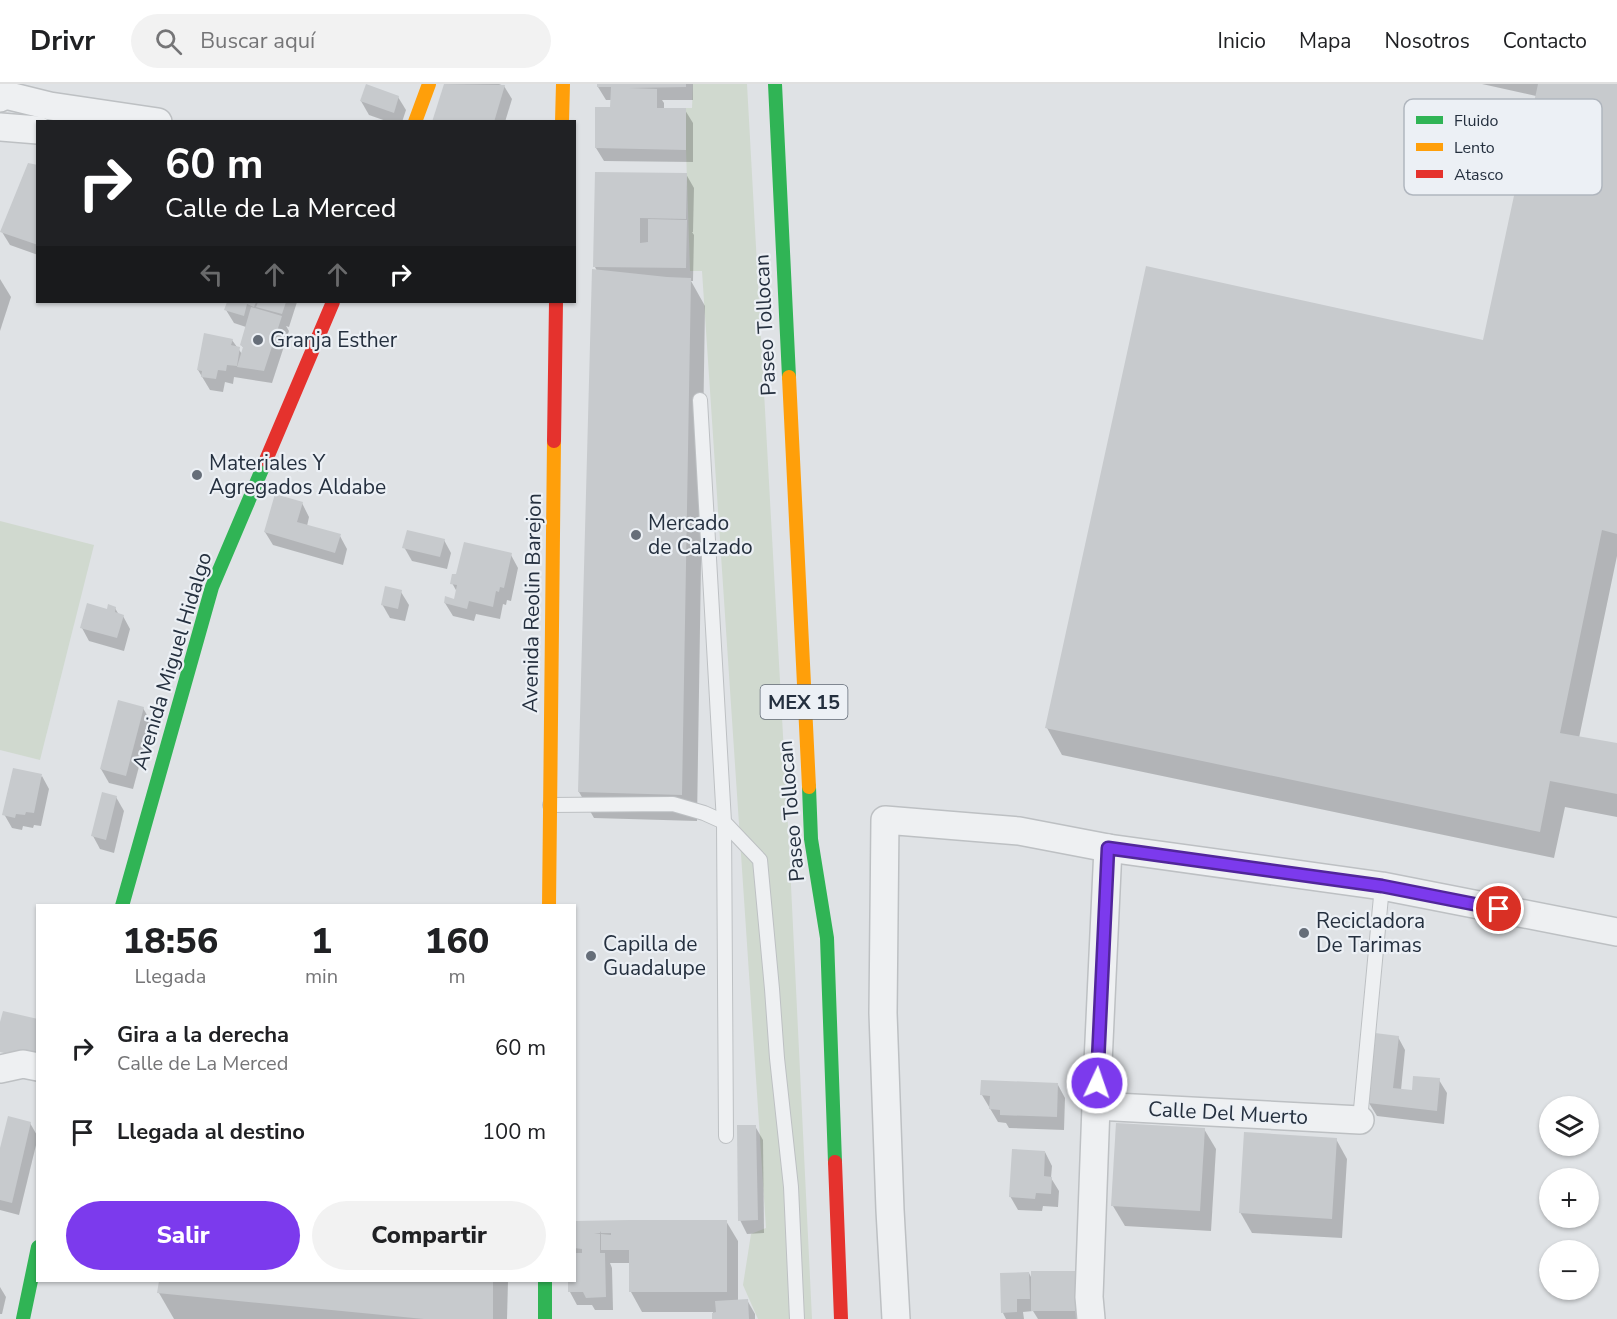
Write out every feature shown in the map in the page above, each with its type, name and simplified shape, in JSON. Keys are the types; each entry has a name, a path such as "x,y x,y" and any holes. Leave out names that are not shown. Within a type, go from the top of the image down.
{"main road":[{"path":"416,120 429,84"},
{"path":"562,120 563,84"},
{"name":"Paseo Tollocan","path":"775,84 811,839 827,939 841,1319"},
{"name":"Avenida Miguel Hidalgo","path":"123,904 212,587 333,303"},
{"name":"Avenida Reolin Barejon","path":"549,904 556,303"},
{"path":"22,1319 36,1256"},
{"path":"545,1282 545,1319"}],"street":[{"path":"5,97 144,120"},
{"path":"0,127 36,130"},
{"path":"896,1319 883,1013 885,820 1018,831 1108,848 1382,886 1617,932"},
{"path":"1091,1319 1089,1297 1108,848"},
{"path":"0,1069 23,1064 36,1067"},
{"name":"Calle Del Muerto","path":"1096,1106 1360,1120"}],"lane":[{"path":"700,400 724,822 726,1136"},
{"path":"550,805 673,804 704,813 724,822 760,860 791,1187 797,1319"},
{"path":"1360,1120 1382,886"}],"shaded area":[{"path":"693,84 747,84 789,844 812,1319 758,1319 743,1285 751,1234 766,1228 702,271 690,271 686,108 692,108"},
{"path":"0,521 94,545 40,760 0,750"}],"building":[{"path":"366,84 399,96 394,113 360,101"},
{"path":"444,84 505,85 495,120 433,120"},
{"path":"597,84 686,84 686,87 629,88 657,89 657,108 686,108 686,150 595,148 595,107 610,107 611,87 597,87"},
{"path":"1538,84 1617,84 1617,534 1602,530 1560,733 1617,743 1617,794 1550,781 1540,832 1045,728 1146,266 1483,340 1514,195 1602,195 1602,99 1535,99"},
{"path":"28,163 36,165 36,244 0,232"},
{"path":"595,172 687,173 686,219 640,218 640,243 648,242 648,219 687,220 686,268 593,267"},
{"name":"Mercado de Calzado","path":"592,269 691,278 682,795 578,792"},
{"path":"227,303 256,303 254,307 247,304 244,316 224,310"},
{"path":"258,303 286,303 282,314 256,307"},
{"path":"251,307 282,316 264,371 237,367 243,347 240,345"},
{"path":"204,333 233,339 231,345 240,347 237,366 227,365 226,371 218,370 216,379 201,377 202,371 197,370"},
{"path":"275,494 303,502 297,522 341,534 335,553 264,532"},
{"path":"407,530 445,539 440,557 402,548"},
{"path":"464,542 512,553 504,588 500,587 499,592 496,591 493,607 469,601 467,609 444,603 445,596 454,599 457,585 450,584 452,574 456,574"},
{"path":"385,586 402,590 398,609 381,605"},
{"path":"87,603 107,609 108,604 116,607 115,612 124,615 117,638 80,628"},
{"path":"118,700 144,707 126,776 100,769"},
{"path":"13,768 42,774 34,813 16,814 15,818 2,815"},
{"path":"102,792 117,796 106,840 91,836"},
{"path":"3,1011 36,1019 36,1056 33,1060 0,1052 0,1022"},
{"path":"1375,1033 1399,1036 1393,1088 1412,1090 1413,1076 1440,1078 1437,1111 1368,1103"},
{"path":"981,1080 1058,1083 1057,1117 1000,1115 1000,1110 989,1109 990,1096 980,1095"},
{"path":"8,1116 31,1122 12,1203 0,1200 0,1148"},
{"path":"1116,1123 1205,1128 1200,1211 1111,1206"},
{"path":"737,1125 756,1125 758,1220 738,1221"},
{"path":"1244,1132 1337,1138 1332,1219 1239,1213"},
{"path":"1012,1149 1045,1151 1044,1176 1052,1177 1051,1194 1036,1193 1035,1199 1009,1197"},
{"path":"727,1220 727,1292 629,1292 629,1250 601,1250 601,1234 611,1235 611,1233 601,1233 601,1231 594,1234 600,1234 600,1253 605,1253 606,1297 586,1298 583,1292 568,1292 568,1282 576,1282 576,1253 582,1253 582,1249 576,1248 576,1221"},
{"path":"1031,1271 1075,1271 1075,1311 1031,1311"},
{"path":"1029,1272 1030,1299 1017,1299 1017,1312 1001,1313 1000,1273"},
{"path":"159,1282 493,1282 493,1319 424,1319 157,1293"},
{"path":"748,1299 749,1319 712,1319 712,1313 716,1312 715,1301"}],"traffic: fast":[{"path":"775,84 789,377"},
{"path":"123,904 212,587 266,460"},
{"path":"809,787 811,839 827,938 835,1162"},
{"path":"23,1319 36,1257"},
{"path":"545,1282 545,1319"}],"traffic: slow":[{"path":"416,120 429,84"},
{"path":"562,120 563,84"},
{"path":"789,377 809,787"},
{"path":"549,904 554,441"}],"traffic: jam":[{"path":"266,460 333,303"},
{"path":"554,441 556,303"},
{"path":"835,1162 841,1319"}],"place":[{"name":"Granja Esther","path":"258,340"},
{"name":"Materiales Y Agregados Aldabe","path":"197,475"},
{"name":"Mercado de Calzado","path":"636,535"},
{"name":"Recicladora De Tarimas","path":"1304,933"},
{"name":"Capilla de Guadalupe","path":"591,956"}],"route":[{"path":"1097,1083 1108,848 1382,886 1499,909"}]}
